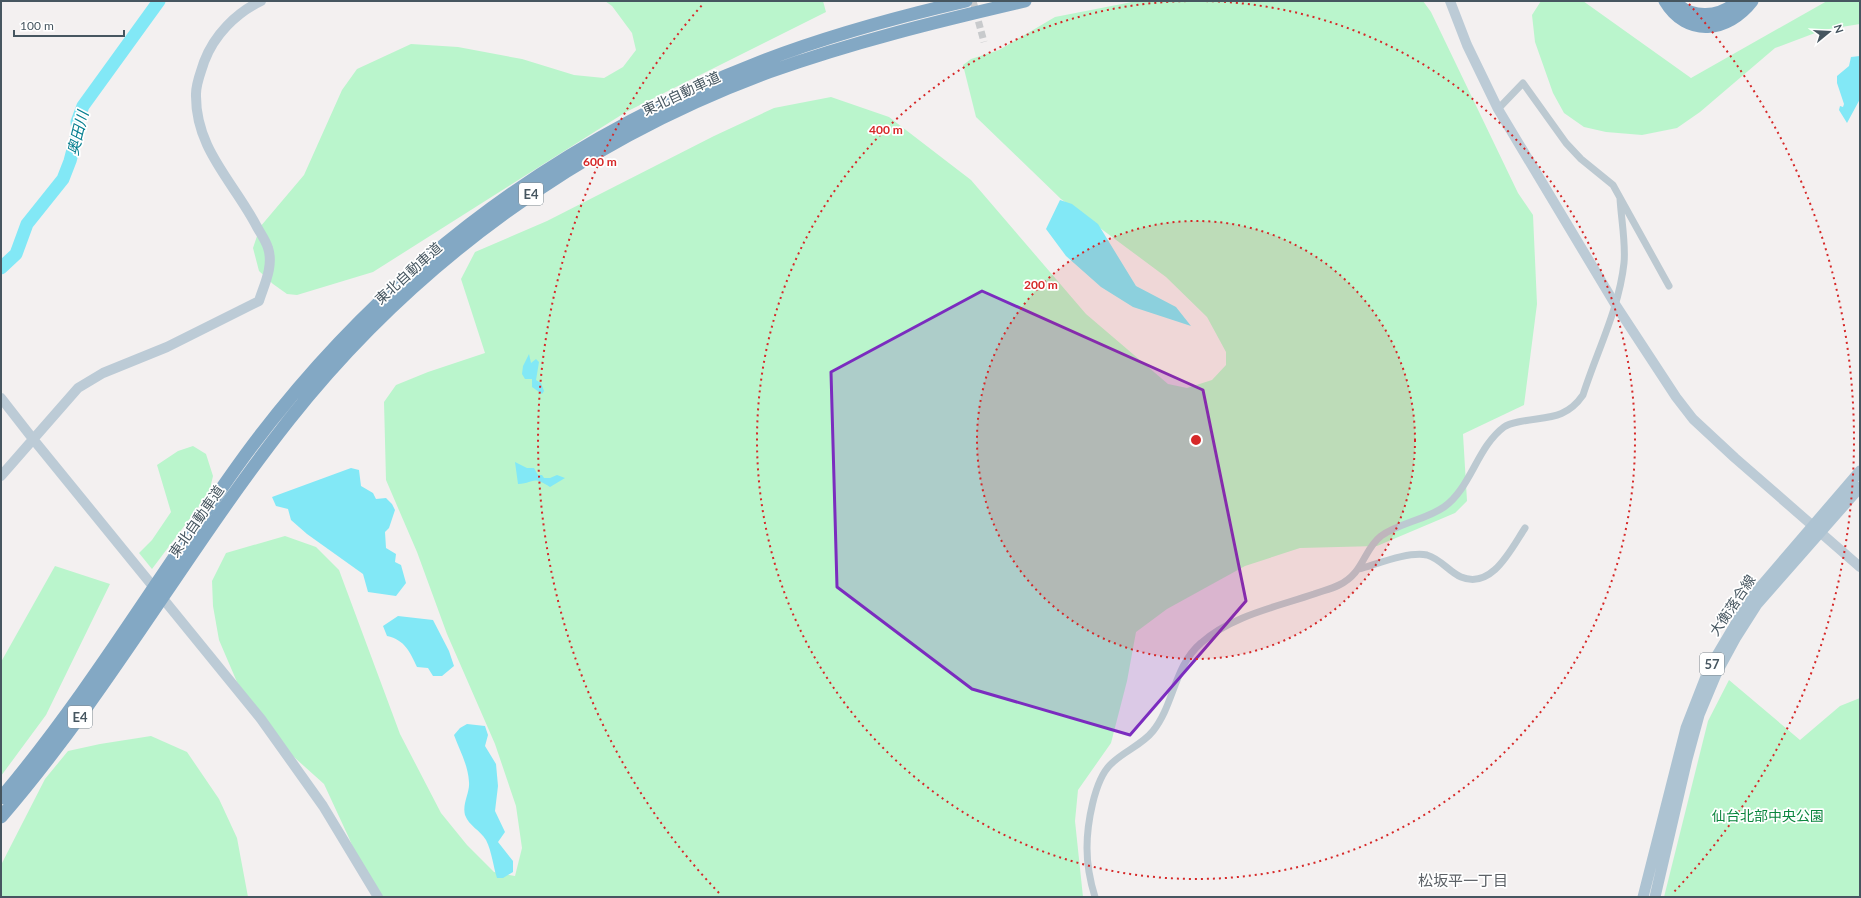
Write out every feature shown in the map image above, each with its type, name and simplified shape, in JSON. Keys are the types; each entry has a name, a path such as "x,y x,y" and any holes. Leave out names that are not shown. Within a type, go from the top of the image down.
{"highway":[{"name":"東北自動車道","path":"1,817 25,789 82,714 150,606 164,573 246,454 318,366 391,291 455,235 503,198 560,161 626,123 722,78 803,47 916,13 966,1"},
{"name":"東北自動車道","path":"1,798 150,606 172,584 257,461 290,418 339,361 429,274 463,244 510,208 566,172 631,134 684,108 767,73 855,43 1025,1"},
{"path":"1665,1 1670,9 1682,21 1696,27 1722,24 1746,9 1752,1"},
{"path":"1674,1 1688,11 1707,15 1726,10 1738,1"}],"main road":[{"name":"大衡落合線","path":"1655,897 1687,759 1699,715 1717,672 1736,637 1757,604 1817,529 1860,471"},
{"name":"大衡落合線","path":"1643,897 1686,728 1709,669 1751,598 1817,529 1860,487"}],"street":[{"path":"1,476 78,388 103,373 167,347 259,302 270,268 268,249 253,218 204,142 197,112 196,94 198,81 210,46 245,9 261,1"},
{"path":"1450,1 1467,45 1498,109 1615,304 1676,397 1693,419 1860,567"},
{"path":"1498,109 1523,83 1566,143 1581,159 1613,185 1669,286"},
{"path":"1095,897 1088,870 1087,845 1089,825 1096,790 1110,765 1146,739 1155,729 1189,657 1199,644 1227,626 1242,619 1339,586 1359,569 1371,547 1381,536 1393,530 1422,520 1447,505 1456,495 1487,445 1506,425 1524,421 1545,419 1566,412 1576,405 1583,395 1612,317 1615,304 1624,261 1620,198"},
{"path":"1,398 261,719 323,806 378,897"},
{"path":"1359,569 1404,556 1428,555 1443,563 1460,577 1471,579 1482,577 1494,572 1525,528"}],"highlighted area":[{"path":"982,291 1203,390 1246,601 1130,735 972,689 837,587 831,372"}],"green space":[{"path":"605,1 823,1 826,12 626,112 373,272 297,295 287,294 259,271 253,248 260,227 304,175 342,90 357,69 411,44 458,47 522,59 574,75 604,78 623,67 636,50 632,33 612,6"},
{"path":"1137,1 1423,1 1431,12 1518,193 1533,215 1537,304 1524,405 1463,434 1467,501 1455,513 1377,546 1300,548 1245,566 1167,609 1136,632 1127,681 1111,743 1078,790 1075,821 1083,897 376,897 365,876 324,784 285,749 237,682 219,640 213,606 212,581 226,553 285,536 316,547 339,570 400,734 441,813 467,845 494,872 515,876 522,848 516,806 495,744 447,634 417,552 386,480 384,402 396,385 428,372 485,353 461,279 475,252 547,221 714,136 774,108 831,97 889,117 971,180 1086,314 1168,384 1187,388 1212,380 1226,365 1226,352 1207,317 1166,277 1061,199 976,117 963,65 971,59 999,50 1055,17"},
{"path":"1541,1 1583,1 1691,78 1827,1 1860,1 1860,24 1823,30 1775,48 1700,112 1677,128 1642,135 1606,132 1584,127 1564,113 1553,93 1535,42 1532,15"},
{"path":"193,446 206,454 213,476 209,493 152,569 139,553 152,540 171,512 157,465 178,451"},
{"path":"55,566 110,584 46,715 1,776 1,662"},
{"name":"仙台北部中央公園","path":"1729,680 1800,740 1840,706 1860,698 1860,897 1664,897 1708,721"},
{"path":"151,736 187,752 219,799 237,838 248,897 1,897 1,865 45,779 68,751"}],"water":[{"path":"1860,56 1860,99 1847,123 1839,110 1840,106 1843,107 1844,104 1837,83 1837,76 1849,66 1851,57"},
{"path":"1060,200 1072,204 1098,224 1136,286 1176,307 1191,326 1133,307 1101,287 1066,256 1046,229"},
{"path":"529,354 531,363 536,359 539,362 536,380 541,383 544,391 542,394 532,387 532,379 525,379 522,374 523,366"},
{"path":"515,462 527,468 534,468 538,475 542,475 544,478 550,478 557,475 565,478 550,487 540,481 518,484"},
{"path":"351,468 359,470 361,486 373,493 376,499 386,498 395,510 389,528 385,532 386,548 396,554 395,562 401,565 406,583 396,596 368,592 363,574 307,534 291,520 288,509 276,506 272,497"},
{"path":"398,616 433,620 449,651 454,666 442,676 433,676 428,668 417,667 406,647 398,640 387,636 383,626"},
{"path":"467,724 485,726 488,735 485,746 496,764 498,786 495,811 505,832 498,842 513,861 513,872 503,878 497,878 490,849 486,840 469,822 464,811 469,786 468,776 454,735 460,728"}],"waterway":[{"name":"奥田川","path":"1,268 16,254 27,224 63,179 70,161 78,131 77,122 83,106 159,1"}],"tunnel":[{"path":"973,1 984,42"}],"district":[{"name":"松坂平一丁目","path":"1463,880"}]}
